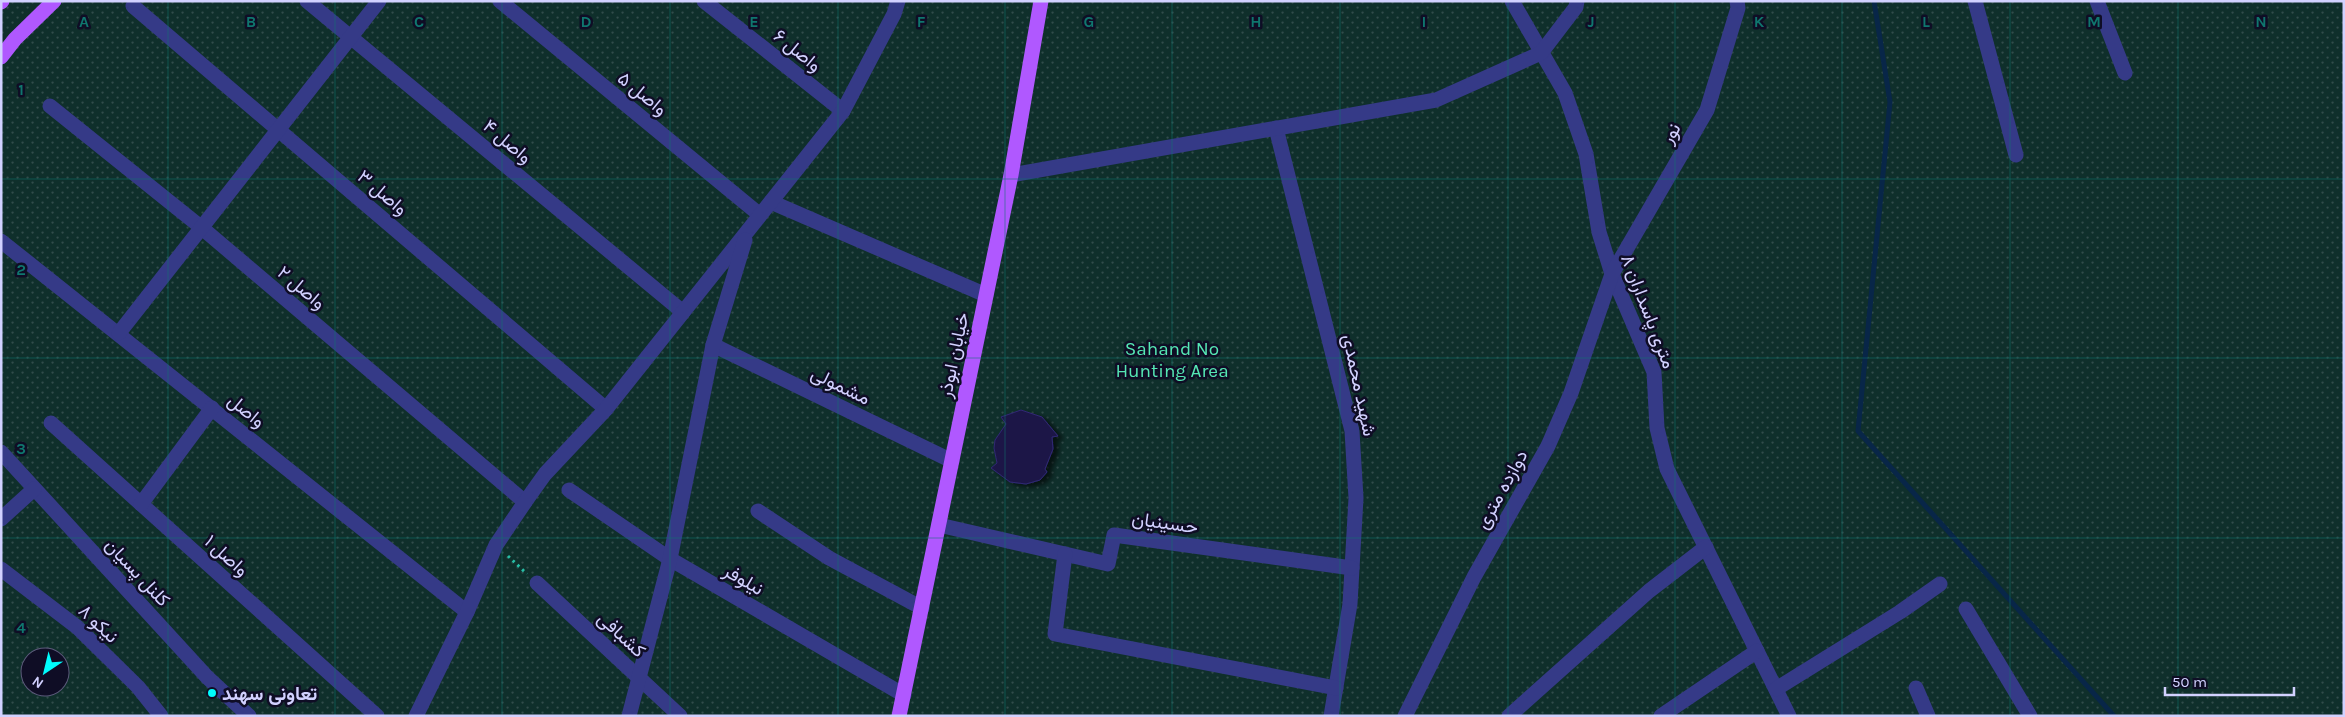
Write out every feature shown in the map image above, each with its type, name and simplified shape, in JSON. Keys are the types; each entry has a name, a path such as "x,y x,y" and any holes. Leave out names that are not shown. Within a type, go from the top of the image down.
{"main road":[{"path":"35,19 45,1"},
{"path":"1,56 54,1"},
{"name":"خیابان ابوذر","path":"899,716 1011,175 1041,1"}],"street":[{"name":"واصل ۴","path":"307,1 683,312"},
{"path":"119,333 380,1"},
{"name":"واصل ۵","path":"500,1 760,215"},
{"name":"واصل ۶","path":"704,1 842,111"},
{"path":"416,716 467,612 496,545 545,474 606,409 842,111 894,14 898,1"},
{"path":"1512,1 1541,53"},
{"path":"1011,175 1436,100 1541,53 1576,7 1577,1"},
{"name":"نور","path":"1612,274 1707,110 1738,8 1737,1"},
{"path":"1975,1 2016,155"},
{"path":"2097,1 2125,73"},
{"name":"واصل ۳","path":"133,6 606,409"},
{"name":"۸ متری پاسداران","path":"1541,53 1565,93 1586,154 1599,232 1612,274 1654,372 1657,428 1667,469 1789,716"},
{"name":"واصل ۲","path":"50,106 202,228 525,502"},
{"name":"شهید محمدی","path":"1276,128 1352,431 1356,498 1350,604 1331,716"},
{"path":"771,202 986,295"},
{"path":"629,716 670,560 713,345 748,231"},
{"name":"واصل","path":"1,241 119,333 467,612"},
{"name":"دوازده متری","path":"1405,716 1474,577 1548,446 1572,393 1612,274"},
{"name":"مشمولی","path":"713,345 952,461"},
{"path":"141,504 212,408"},
{"name":"واصل ۱","path":"51,423 377,716"},
{"name":"کلنل پسیان","path":"1,452 207,677 248,716"},
{"path":"1,519 34,489"},
{"name":"نیلوفر","path":"569,490 670,560 904,695"},
{"path":"758,511 829,558 922,608"},
{"name":"حسینیان","path":"938,525 1108,564 1114,535 1352,568"},
{"path":"1510,716 1649,591 1706,547"},
{"path":"1065,554 1056,634 1336,688"},
{"name":"نیکو ۸","path":"1,569 77,627 138,687 161,716"},
{"name":"کشبافی","path":"537,583 680,716"},
{"path":"1776,689 1900,612 1940,584"},
{"path":"1966,609 2030,716"},
{"path":"1661,716 1757,651"},
{"path":"1916,688 1928,716"}],"path":[{"path":"496,545 537,583"}],"green space":[{"name":"Sahand No Hunting Area","path":"1,1 2344,1 2344,716 1,716"}],"building":[{"path":"1021,410 1042,417 1058,436 1052,437 1053,449 1045,469 1047,472 1040,480 1026,484 1010,482 991,468 997,463 994,448 995,440 1006,424 1001,417"}],"waterway":[{"path":"1874,1 1890,102 1858,431 2114,716"}],"place":[{"name":"تعاونی سهند","path":"212,693"}]}
